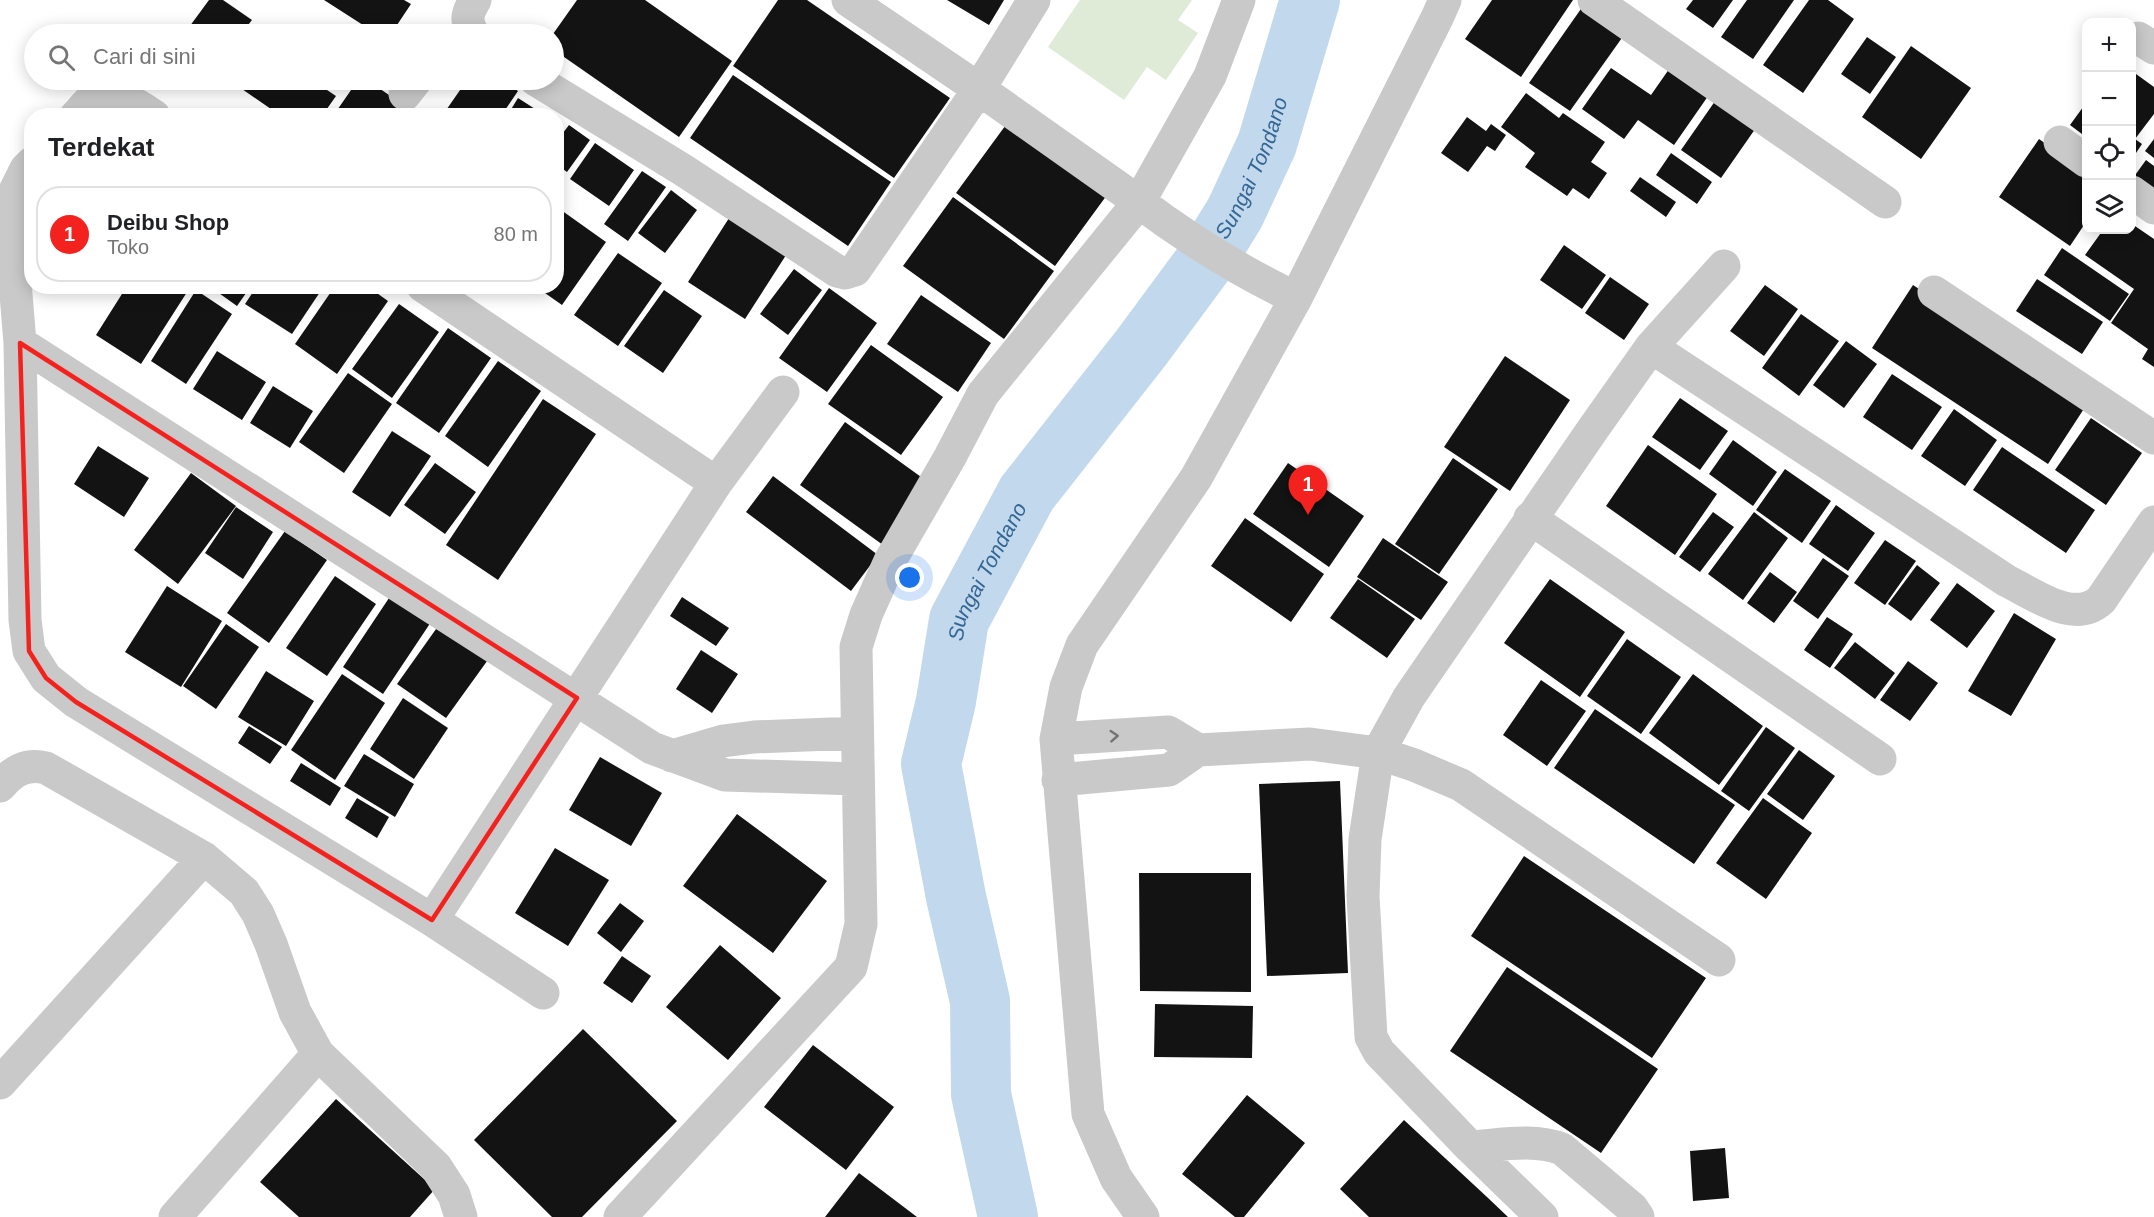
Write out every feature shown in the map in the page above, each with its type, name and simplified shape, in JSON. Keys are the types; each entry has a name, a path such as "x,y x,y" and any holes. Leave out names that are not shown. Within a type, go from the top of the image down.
{"street":[{"path":"848,0 979,89 1169,225 1255,279 1296,298"},
{"path":"552,90 683,170 837,271 845,273 855,270 979,89 1034,0"},
{"path":"620,1217 851,967 861,924 856,647 866,615 890,561 950,457 983,394 1139,202 1210,75 1239,0"},
{"path":"1143,1217 1116,1178 1088,1114 1058,780 1056,739 1066,687 1082,645 1196,478 1296,298 1444,0"},
{"path":"1594,0 1885,202"},
{"path":"84,108 92,100 111,96 130,100 142,108"},
{"path":"2060,142 2082,158"},
{"path":"24,173 15,191 11,233 20,343 25,620 29,651 46,678 76,702 432,920 543,993"},
{"path":"2136,195 2154,208"},
{"path":"1542,1217 1470,1147 1379,1052 1371,1037 1363,885 1365,839 1378,753 1409,697 1530,518 1651,347 1724,266"},
{"path":"1934,292 2154,438"},
{"path":"435,294 716,483"},
{"path":"20,343 652,748 725,775 858,779"},
{"path":"1651,347 2007,581 2055,605 2073,611 2095,605 2101,600 2154,522"},
{"path":"432,920 716,483 783,392"},
{"path":"1530,518 1880,759"},
{"path":"1056,739 1168,732 1198,750"},
{"path":"672,756 723,741 754,737 856,733"},
{"path":"1058,780 1169,770 1198,750 1310,744 1378,753 1461,785 1719,960"},
{"path":"0,786 20,769 33,765 46,768 204,858 244,892 258,914 295,1012 318,1054 436,1167 454,1196 461,1217"},
{"path":"0,1083 204,858"},
{"path":"175,1217 318,1054"},
{"path":"1470,1147 1529,1143 1548,1144 1562,1149 1632,1208 1638,1217"}],"highlighted area":[{"path":"20,343 577,698 432,920 76,702 46,678 29,651"}],"green space":[{"path":"1080,0 1192,0 1178,20 1198,33 1166,80 1147,67 1124,100 1048,47"}],"building":[{"path":"209,0 223,0 252,20 249,24 191,24"},
{"path":"324,0 404,0 411,4 398,24 361,24"},
{"path":"577,0 645,0 732,61 679,137 564,57 564,24 560,24"},
{"path":"778,0 807,0 950,98 894,178 733,66"},
{"path":"947,0 1004,0 989,25"},
{"path":"1492,0 1573,0 1521,77 1465,39"},
{"path":"1693,0 1733,0 1713,28 1686,9"},
{"path":"1747,0 1794,0 1753,59 1721,37"},
{"path":"1809,0 1828,0 1854,19 1803,93 1763,65"},
{"path":"1583,6 1624,35 1570,111 1529,83"},
{"path":"1867,37 1896,57 1870,94 1841,74"},
{"path":"1911,46 1971,88 1921,159 1862,117"},
{"path":"1674,62 1713,89 1674,145 1638,120 1624,139 1582,109 1611,68 1651,95"},
{"path":"2136,74 2154,87 2154,114 2136,138"},
{"path":"733,75 891,182 848,246 690,138"},
{"path":"243,90 327,90 336,96 328,108 269,108"},
{"path":"351,90 382,90 408,108 339,108"},
{"path":"460,90 518,91 506,108 448,108"},
{"path":"1526,93 1559,118 1563,113 1605,142 1591,162 1607,173 1589,199 1573,188 1567,196 1525,167 1535,153 1501,127"},
{"path":"1720,94 1760,122 1721,178 1681,150"},
{"path":"518,98 534,108 512,108"},
{"path":"2082,108 2082,134 2070,125"},
{"path":"1467,117 1486,131 1491,124 1506,135 1495,151 1487,146 1468,172 1441,153"},
{"path":"1008,122 1107,195 1055,266 956,193"},
{"path":"569,125 590,140 567,172 564,170 564,132"},
{"path":"2039,139 2082,169 2082,228 2070,246 1999,197"},
{"path":"2154,139 2154,158 2145,151"},
{"path":"2136,140 2142,144 2136,153"},
{"path":"595,143 634,170 609,206 570,179"},
{"path":"1671,153 1712,182 1697,204 1656,175"},
{"path":"2146,160 2154,166 2154,193 2136,180 2136,174"},
{"path":"642,171 666,187 628,241 604,224"},
{"path":"1640,177 1676,202 1666,217 1630,191"},
{"path":"671,190 697,210 665,253 638,233"},
{"path":"953,197 1054,271 1004,339 903,266"},
{"path":"564,212 606,242 562,305 546,294 564,294"},
{"path":"731,215 788,252 745,319 688,282"},
{"path":"2136,227 2154,239 2154,367 2142,359 2148,349 2111,323 2134,289 2085,255 2100,234 2136,234"},
{"path":"1564,245 1606,275 1582,309 1540,280"},
{"path":"2062,248 2129,294 2110,321 2044,275"},
{"path":"618,253 662,283 618,346 574,315"},
{"path":"794,269 822,290 788,335 760,314"},
{"path":"1610,277 1649,304 1624,340 1585,313"},
{"path":"2037,279 2103,322 2082,354 2016,311"},
{"path":"1765,285 1798,309 1764,356 1730,331"},
{"path":"1913,285 2089,401 2048,464 1872,348"},
{"path":"829,288 877,323 827,392 779,358"},
{"path":"664,290 702,316 663,373 624,346"},
{"path":"122,294 186,294 141,364 96,335"},
{"path":"193,294 202,294 232,314 186,384 151,361"},
{"path":"220,294 245,294 237,306"},
{"path":"252,294 319,294 292,334 245,304"},
{"path":"329,294 378,294 388,301 337,374 295,344"},
{"path":"921,295 991,343 958,392 887,344"},
{"path":"399,304 439,332 392,398 352,369"},
{"path":"1801,314 1839,341 1799,396 1762,368"},
{"path":"448,328 491,358 439,433 396,403"},
{"path":"1846,341 1877,364 1844,408 1813,385"},
{"path":"871,345 943,397 901,455 828,404"},
{"path":"217,351 266,382 242,420 193,389"},
{"path":"1505,356 1570,400 1510,491 1444,447"},
{"path":"498,361 541,391 488,467 445,436"},
{"path":"348,373 392,404 344,473 299,442"},
{"path":"1892,374 1942,407 1912,450 1863,417"},
{"path":"273,386 313,411 290,448 250,423"},
{"path":"1680,398 1728,431 1700,470 1652,437"},
{"path":"543,399 596,434 498,580 446,545"},
{"path":"1954,409 1997,440 1965,486 1921,456"},
{"path":"2091,418 2142,453 2106,505 2055,470"},
{"path":"845,422 928,482 883,545 800,485"},
{"path":"392,431 431,456 390,517 352,492"},
{"path":"1733,440 1777,472 1753,506 1709,474"},
{"path":"1648,445 1717,494 1675,555 1606,506"},
{"path":"98,446 149,478 124,517 74,484"},
{"path":"2002,447 2095,510 2066,553 1973,490"},
{"path":"1453,458 1498,489 1439,574 1395,544"},
{"path":"435,463 476,492 445,534 404,505"},
{"path":"1288,463 1364,516 1329,567 1253,514"},
{"path":"1785,469 1831,501 1802,543 1756,510"},
{"path":"191,473 236,506 178,584 134,550"},
{"path":"773,476 878,555 851,591 746,512"},
{"path":"1836,505 1875,533 1848,571 1809,544"},
{"path":"236,507 273,532 243,579 205,553"},
{"path":"1713,512 1734,527 1700,572 1679,557"},
{"path":"1754,512 1788,538 1743,600 1708,574"},
{"path":"1245,518 1324,574 1291,622 1211,566"},
{"path":"285,531 327,560 269,643 227,613"},
{"path":"1383,538 1448,582 1421,620 1357,577"},
{"path":"1885,540 1916,561 1885,605 1854,583"},
{"path":"1823,558 1849,576 1818,619 1793,601"},
{"path":"1917,565 1940,583 1911,621 1888,604"},
{"path":"1770,572 1797,592 1774,623 1747,603"},
{"path":"335,576 376,604 327,676 286,648"},
{"path":"1358,579 1415,619 1387,658 1330,618"},
{"path":"1550,579 1625,632 1580,697 1504,643"},
{"path":"1957,583 1995,611 1967,648 1930,620"},
{"path":"167,586 222,621 181,687 125,652"},
{"path":"391,595 431,622 383,694 343,667"},
{"path":"682,597 729,628 716,646 670,616"},
{"path":"2014,613 2056,639 2011,716 1968,691"},
{"path":"1827,617 1853,634 1830,668 1804,650"},
{"path":"441,622 490,657 446,718 397,684"},
{"path":"226,624 259,647 216,709 183,686"},
{"path":"1627,639 1681,677 1641,734 1587,696"},
{"path":"1855,642 1895,673 1875,699 1834,668"},
{"path":"701,650 738,674 712,713 676,689"},
{"path":"1908,661 1938,683 1910,721 1880,700"},
{"path":"266,671 314,701 286,746 238,717"},
{"path":"342,674 385,703 335,780 291,750"},
{"path":"1693,674 1763,726 1719,785 1649,733"},
{"path":"1541,680 1586,711 1547,766 1503,735"},
{"path":"403,698 448,728 414,779 370,749"},
{"path":"1595,709 1735,805 1694,864 1554,768"},
{"path":"249,726 282,747 270,764 238,743"},
{"path":"1766,727 1795,748 1749,811 1721,791"},
{"path":"1799,750 1835,776 1803,820 1767,794"},
{"path":"364,754 414,784 395,817 344,786"},
{"path":"600,757 662,793 631,846 569,810"},
{"path":"301,763 341,788 330,806 290,781"},
{"path":"1340,781 1348,973 1267,976 1259,784"},
{"path":"357,798 389,817 377,838 345,818"},
{"path":"1763,798 1812,833 1766,899 1716,863"},
{"path":"737,814 827,881 773,953 683,886"},
{"path":"555,848 609,880 568,946 515,913"},
{"path":"1524,856 1706,978 1652,1058 1471,936"},
{"path":"1139,873 1251,873 1251,992 1140,991"},
{"path":"620,903 644,921 621,952 597,933"},
{"path":"720,945 781,998 728,1060 666,1007"},
{"path":"622,956 651,976 632,1003 603,983"},
{"path":"1507,967 1658,1069 1601,1153 1450,1051"},
{"path":"1155,1004 1253,1006 1252,1058 1154,1057"},
{"path":"583,1029 677,1121 582,1217 552,1217 474,1140"},
{"path":"813,1045 894,1107 846,1170 764,1107"},
{"path":"1247,1095 1305,1143 1244,1217 1235,1217 1182,1174"},
{"path":"336,1099 435,1189 410,1217 299,1217 260,1182"},
{"path":"1404,1120 1508,1217 1369,1217 1340,1189"},
{"path":"1725,1148 1729,1198 1693,1201 1690,1151"},
{"path":"859,1173 917,1217 825,1217"}],"waterway":[{"name":"Sungai Tondano","path":"1008,1217 981,1094 980,1001 956,897 931,764 946,701 959,620 1027,493 1141,348 1206,260 1235,213 1267,144 1310,0"}],"place":[{"name":"Deibu Shop","path":"1308,515"}]}
